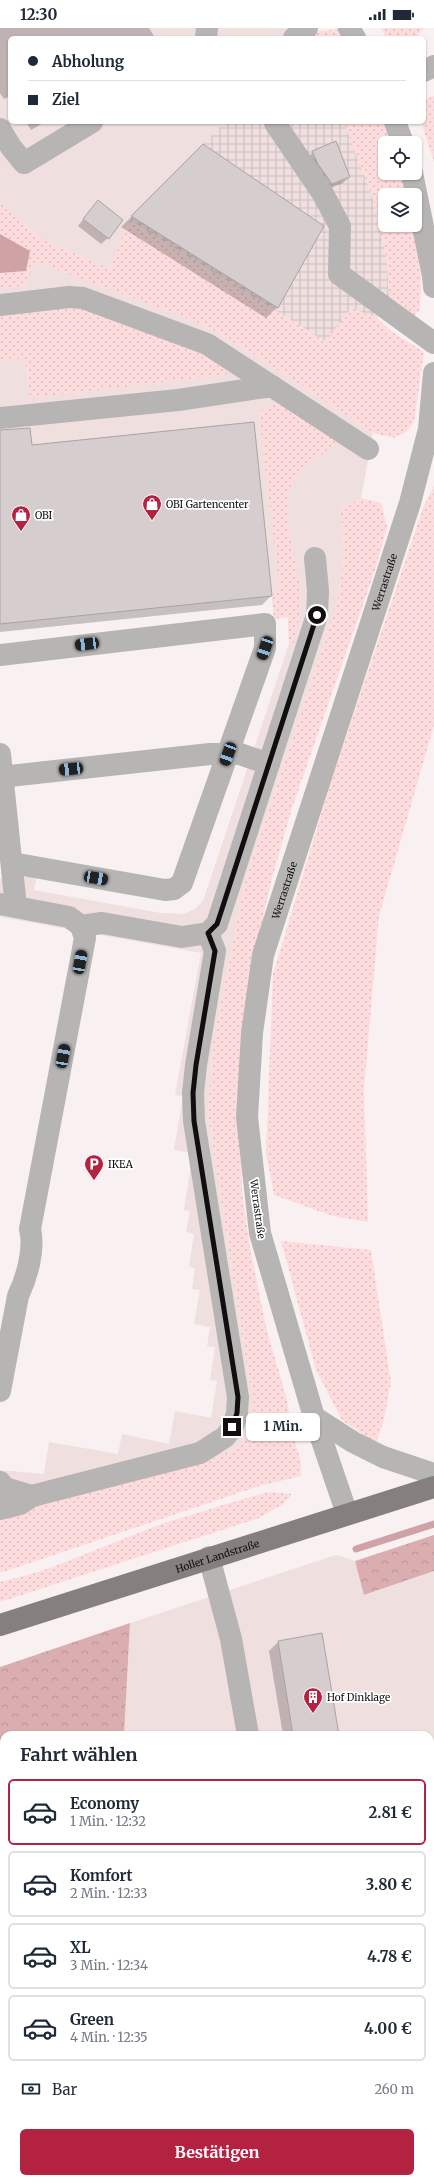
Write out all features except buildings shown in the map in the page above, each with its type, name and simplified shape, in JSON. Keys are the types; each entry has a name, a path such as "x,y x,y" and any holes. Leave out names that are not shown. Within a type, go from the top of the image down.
{"main road":[{"name":"Holler Landstraße","path":"0,1625 209,1557 434,1487"}],"street":[{"path":"297,36 307,28"},
{"path":"0,129 11,147 24,163 89,124"},
{"path":"276,124 323,194 340,226 339,274 434,343"},
{"path":"396,124 400,136"},
{"path":"413,180 434,276 434,287"},
{"path":"421,180 434,198"},
{"path":"0,305 69,297 83,298 98,302 207,344 368,449"},
{"name":"Werrastraße","path":"347,1514 314,1417 260,1233 247,1117 252,1033 264,955 408,511 428,460 434,373"},
{"path":"0,418 178,400 272,386"},
{"path":"81,926 102,923 182,937 208,933 217,924 317,615 318,591 315,558"},
{"path":"0,655 265,624 265,648 182,883 174,889 159,889 12,864"},
{"path":"0,754 1,776 12,864 8,905 69,917 81,926 85,938 30,1229 32,1238 24,1284 18,1296 0,1391"},
{"path":"1,776 210,754 240,754 269,764"},
{"path":"0,1509 20,1504 32,1496 200,1453 225,1437 232,1427 237,1413 236,1383 194,1121 193,1093 196,1065 215,951 208,933"},
{"path":"314,1417 353,1442 383,1457 434,1474"},
{"path":"0,1482 6,1488 32,1496"},
{"path":"209,1557 231,1640 247,1731"}],"shaded area":[{"path":"0,28 300,28 305,36 8,36 8,124 223,124 131,216 110,269 46,241 12,215 0,203"},
{"path":"381,28 424,28 417,36 385,36"},
{"path":"338,29 342,36 305,36 320,31"},
{"path":"434,96 434,162 422,124 426,124 426,99"},
{"path":"223,124 345,124 373,199 378,221 378,232 381,232 387,260 389,296 377,318 351,308 326,342 129,220 131,216"},
{"path":"345,124 385,124 390,136 378,136 378,180 403,180 404,188 378,188 378,221 373,199"},
{"path":"0,203 12,215 46,241 110,269 129,220 326,342 351,308 377,318 391,331 424,352 414,422 406,432 394,438 373,433 258,357 204,325 35,261 25,286 0,288 0,273 26,271 30,251 0,234"},
{"path":"381,232 413,232 421,276 420,310 414,315 389,296 387,260"},
{"path":"0,234 30,251 26,271 0,273"},
{"path":"35,260 204,325 258,357 373,433 361,498 340,509 345,551 338,599 245,882 213,1042 208,1115 252,1393 252,1426 236,1449 211,1459 0,1516 0,1470 44,1474 49,1442 118,1454 122,1434 169,1444 175,1411 211,1418 217,1381 210,1380 215,1347 207,1346 210,1327 194,1324 200,1290 192,1289 195,1268 189,1267 194,1234 186,1232 190,1211 184,1210 193,1153 174,1150 183,1096 175,1095 201,953 0,917 0,878 37,876 34,890 161,913 184,914 195,909 203,901 289,644 288,617 274,619 272,596 0,624 0,360 25,357 30,397 229,374 0,314 0,288 25,286"},
{"path":"82,307 199,352 230,374 30,398 25,357 0,360 0,314"},
{"path":"277,402 340,441 335,446 306,465 296,477 290,490 287,503 288,529 297,569 300,605 299,620 294,643 289,644 288,617 274,619 272,596 280,591 259,412"},
{"path":"434,486 434,725 379,916 364,1089 368,1222 333,1216 274,1195 266,1154 273,974 333,775 423,508"},
{"path":"361,498 381,503 387,527 376,567 292,808 271,882 255,954 239,1069 242,1193 251,1253 267,1331 286,1396 294,1439 301,1461 301,1476 259,1486 0,1573 0,1516 211,1459 236,1449 252,1426 252,1393 208,1115 213,1042 245,882 338,599 345,551 340,509"},
{"path":"281,1241 371,1250 391,1382 384,1420 376,1443 342,1420 316,1370"},
{"path":"267,1492 292,1494 283,1504 259,1518 0,1602 0,1582 42,1571 164,1523"},
{"path":"336,1555 355,1561 365,1595 434,1571 434,1731 124,1731 130,1623"}],"green space":[{"path":"434,1535 434,1571 364,1595 355,1561"},
{"path":"130,1623 124,1731 0,1731 0,1667"}],"waterway":[{"path":"356,1549 434,1524"}],"place":[{"name":"OBI Gartencenter","path":"152,521"},
{"name":"OBI","path":"21,532"},
{"name":"IKEA","path":"94,1181"},
{"name":"Hof Dinklage","path":"313,1714"}],"route":[{"path":"232,1427 237,1413 238,1397 206,1205 194,1121 193,1093 196,1065 215,951 208,933 217,924 317,615"}]}
